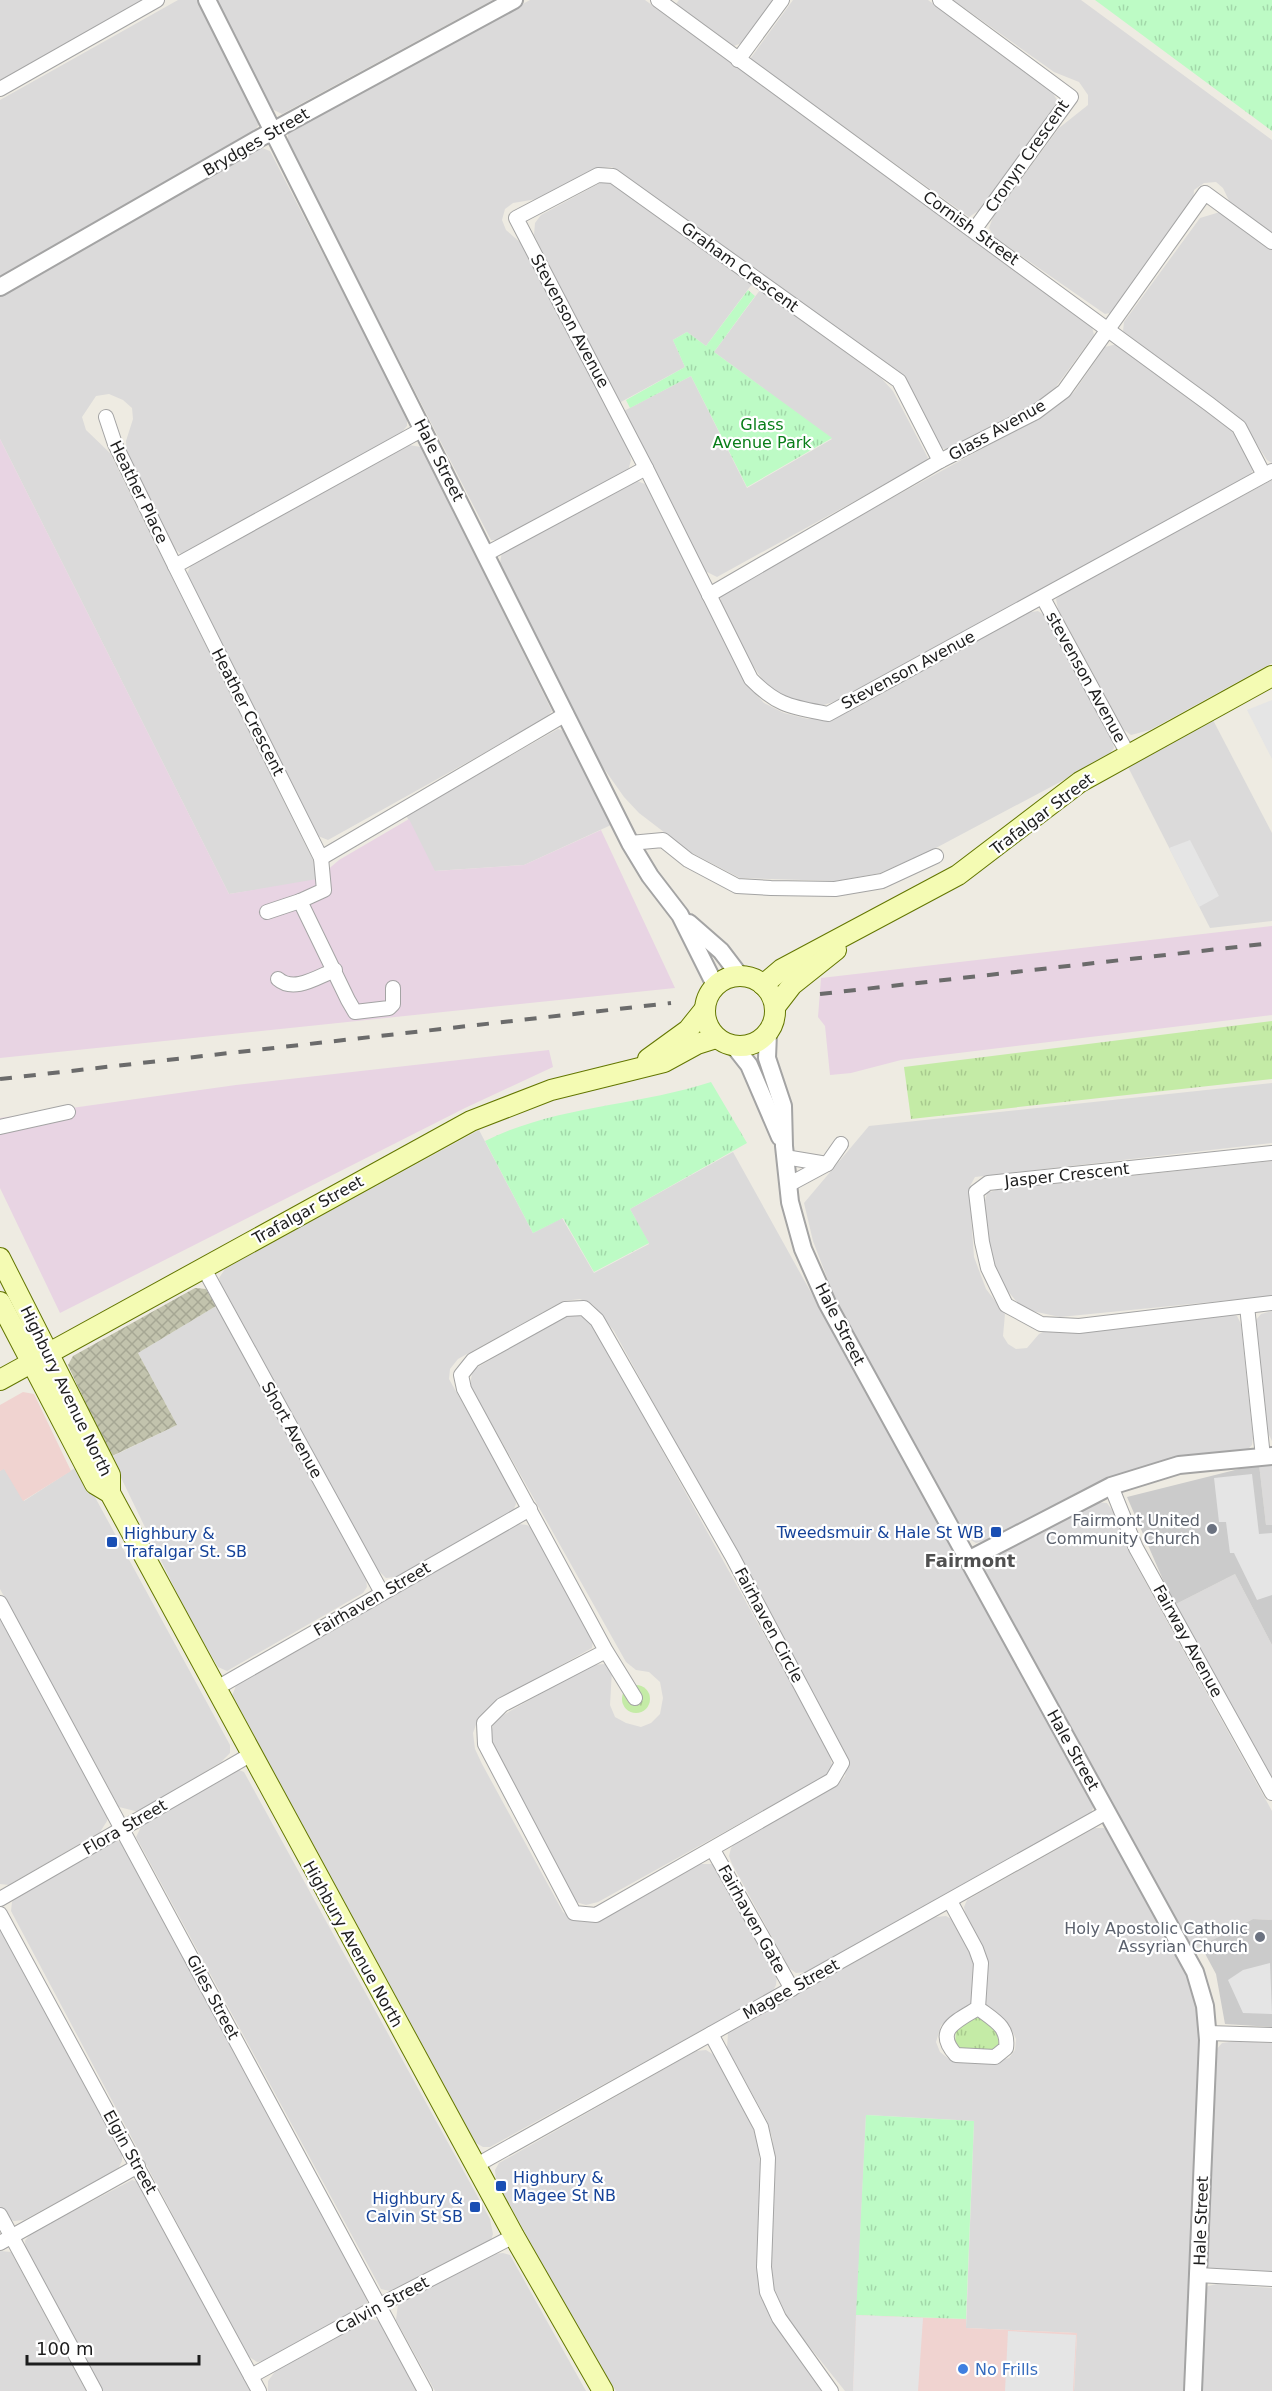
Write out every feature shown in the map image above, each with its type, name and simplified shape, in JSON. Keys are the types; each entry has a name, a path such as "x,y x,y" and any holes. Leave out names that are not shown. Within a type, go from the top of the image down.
{"main road":[{"name":"Trafalgar Street","path":"763,985 782,969 958,875 1080,782 1272,676"},
{"name":"Trafalgar Street","path":"775,1008 792,985 875,919"},
{"path":"740,976 752,978 763,985 771,995 775,1008 774,1021 768,1033 753,1044 734,1046 716,1038 705,1020 704,1010 707,997 715,985 727,978 740,976"},
{"name":"Trafalgar Street","path":"629,1071 688,1030 704,1010"},
{"name":"Trafalgar Street","path":"0,1380 471,1120 551,1090 664,1062 697,1044 716,1038"},
{"name":"Highbury Avenue North","path":"0,1258 110,1475 110,1493 250,1755 475,2166 603,2391"},
{"name":"Highbury Avenue North","path":"0,1302 95,1484 110,1493"}],"street":[{"path":"0,89 157,0"},
{"name":"Hale Street","path":"207,0 630,843 650,876 680,915 715,985"},
{"name":"Brydges Street","path":"0,287 273,131 514,0"},
{"name":"Cornish Street","path":"657,0 974,230 1239,427 1268,473"},
{"path":"738,60 782,0"},
{"name":"Cronyn Crescent","path":"940,0 1071,97 974,230"},
{"name":"Graham Crescent","path":"526,238 516,218 598,176 613,176 899,381 940,461"},
{"name":"Glass Avenue","path":"709,595 940,461 1036,412 1064,390 1109,331 1205,193 1272,242"},
{"name":"Stevenson Avenue","path":"526,238 646,468 751,678 769,697 794,708 828,714 1268,473"},
{"name":"Heather Place","path":"106,417 115,444 175,566"},
{"path":"175,566 423,429"},
{"path":"486,554 646,468"},
{"name":"Heather Crescent","path":"175,566 321,858"},
{"name":"stevenson Avenue","path":"1043,598 1129,756"},
{"path":"267,912 324,890 321,858 566,714"},
{"path":"630,843 663,840 688,860 738,886 771,888 835,889 882,881 936,856"},
{"path":"300,900 355,1012 389,1008 393,1004 393,988"},
{"name":"Hale Street","path":"680,915 721,951 740,976"},
{"path":"278,979 285,985 294,986 335,970"},
{"name":"Hale Street","path":"768,1033 767,1058 783,1106 784,1152 788,1185 803,1249 827,1303 1195,1972 1205,2006 1208,2033 1193,2391"},
{"name":"Hale Street","path":"734,1046 749,1065 784,1152"},
{"path":"0,1127 68,1112"},
{"path":"788,1185 826,1164 841,1144"},
{"path":"784,1152 826,1164"},
{"name":"Jasper Crescent","path":"1272,1153 988,1183 976,1192 982,1242 988,1268 1006,1305 1041,1323 1079,1326 1272,1303"},
{"name":"Short Avenue","path":"203,1267 382,1593"},
{"path":"968,1560 1111,1486 1179,1465 1267,1456 1247,1306"},
{"name":"Fairhaven Circle","path":"584,1308 597,1320 726,1545 842,1763 832,1780 596,1915 574,1913 485,1744 484,1723 502,1705 606,1651 530,1509 464,1389 461,1375 473,1360 565,1309 584,1308"},
{"name":"Fairway Avenue","path":"1111,1486 1136,1548 1272,1793"},
{"name":"Fairhaven Street","path":"215,1689 530,1509"},
{"name":"Giles Street","path":"0,1603 425,2391"},
{"path":"606,1651 635,1698"},
{"name":"Flora Street","path":"0,1899 250,1755"},
{"name":"Magee Street","path":"475,2166 1107,1812"},
{"name":"Fairhaven Gate","path":"713,1850 792,1989"},
{"path":"950,1901 981,1963 978,2008"},
{"name":"Elgin Street","path":"0,1914 259,2391"},
{"path":"978,2008 1002,2026 1008,2037 1006,2048 995,2057 956,2055 947,2046 946,2033 952,2025 978,2008"},
{"path":"1208,2033 1272,2035"},
{"path":"711,2034 761,2127 768,2158 764,2267 767,2292 779,2318 831,2391"},
{"path":"6,2240 138,2166"},
{"path":"0,2215 6,2240 95,2391"},
{"name":"Calvin Street","path":"252,2376 380,2305 514,2236"},
{"path":"1198,2275 1272,2279"}],"shaded area":[{"path":"0,0 142,0 0,83"},
{"path":"178,0 198,0 260,123 255,130 0,276 0,100"},
{"path":"217,0 493,0 282,114 272,109"},
{"path":"530,0 645,0 1084,320 1092,327 1094,335 1055,388 1030,407 950,450 941,448 907,383 891,368 612,167 601,168 537,199 513,203 505,209 502,220 506,230 522,244 629,449 631,460 628,471 501,540 491,540 288,143 288,133"},
{"path":"679,0 775,0 744,42 734,46 676,4"},
{"path":"793,0 928,0 1050,88 1057,100 1052,113 978,211 969,217 750,59"},
{"path":"953,0 1081,0 1272,140 1272,235 1233,209 1223,188 1216,182 1204,183 1194,190 1193,202 1114,312 1105,314 994,237 989,228 993,217 1059,128 1088,105 1088,95 1079,82 1054,72"},
{"path":"262,148 270,151 407,417 407,426 401,433 192,551 181,554 174,548 127,456 126,441 133,419 132,408 123,400 109,394 96,396 82,417 86,430 110,453 318,870 318,879 310,882 229,894 0,439 0,295"},
{"path":"600,183 611,183 752,284 706,346 687,332 673,340 685,367 619,403 534,235 535,223 541,215"},
{"path":"1220,212 1272,250 1272,463 1267,460 1247,429 1230,412 1123,331 1124,322 1200,218"},
{"path":"760,290 881,378 893,391 928,458 924,463 717,577 703,570 624,411 691,376 747,488 832,439 714,352"},
{"path":"1117,344 1229,427 1251,459 1253,470 1249,477 845,698 824,705 800,703 780,696 764,682 752,664 721,604 720,596 726,589 1049,412 1074,392 1105,347"},
{"path":"0,439 229,894 317,879 339,860 409,819 435,871 524,865 601,830 675,988 0,1058"},
{"path":"409,445 421,447 552,711 545,719 328,840 318,836 187,574 191,565 201,558"},
{"path":"1272,480 1272,663 1150,730 1131,735 1123,729 1058,609 1056,599 1069,589"},
{"path":"637,481 645,484 748,686 764,703 784,713 808,719 830,718 856,708 1025,613 1038,611 1044,615 1112,737 1114,748 1107,757 934,849 880,873 836,881 740,878 690,852 639,813 624,797 600,763 500,563 502,551"},
{"path":"1272,700 1272,759 1247,710"},
{"path":"1213,720 1272,833 1272,921 1210,928 1128,767"},
{"path":"558,729 565,731 611,825 524,865 434,871 406,815"},
{"path":"1190,840 1219,896 1199,907 1169,848"},
{"path":"1272,926 1272,1015 901,1060 851,1073 830,1075 825,1026 818,1017 821,978"},
{"path":"549,1050 553,1067 465,1108 60,1313 0,1188 0,1118 236,1085"},
{"path":"1272,1083 1272,1143 975,1177 969,1188 974,1257 986,1289 1005,1314 1003,1336 1008,1344 1016,1349 1027,1348 1039,1334 1045,1331 1070,1333 1228,1314 1237,1316 1241,1324 1253,1437 1252,1445 1246,1451 1182,1458 1120,1474 1080,1491 993,1539 976,1543 964,1536 834,1296 813,1241 804,1203 869,1126"},
{"path":"479,1130 533,1233 562,1218 594,1273 649,1244 630,1209 733,1152 1091,1797 1093,1808 1090,1815 807,1972 796,1973 789,1968 732,1864 729,1856 731,1848 735,1843 837,1786 845,1776 847,1764 845,1752 614,1331 593,1305 580,1299 563,1301 458,1359 450,1369 449,1379 514,1494 516,1504 513,1511 396,1577 386,1578 377,1569 223,1292 219,1278 225,1269 246,1257"},
{"path":"1272,1161 1272,1296 1060,1317 1032,1311 1017,1302 1001,1283 991,1263 984,1204 987,1193 996,1190"},
{"path":"195,1288 206,1289 216,1306 138,1353 177,1425 110,1457 68,1365 73,1356"},
{"path":"216,1306 366,1579 367,1587 363,1593 227,1671 218,1667 187,1614 111,1457 177,1425 138,1353"},
{"path":"1272,1311 1272,1441 1265,1427 1256,1320 1261,1314"},
{"path":"576,1315 587,1318 594,1327 829,1752 832,1765 827,1775 598,1902 586,1905 576,1902 492,1750 490,1738 493,1725 498,1718 591,1665 606,1664 612,1670 610,1705 615,1717 641,1727 651,1723 660,1714 663,1698 660,1682 649,1672 636,1670 626,1662 471,1387 473,1370 565,1316"},
{"path":"23,1392 34,1394 71,1471 23,1501 4,1469 0,1471 0,1405"},
{"path":"1272,1463 1272,1525 1266,1525 1259,1464"},
{"path":"1259,1464 1266,1525 1272,1525 1272,1645 1235,1574 1174,1605 1127,1497"},
{"path":"78,1466 230,1745 230,1753 221,1762 139,1812 119,1807 0,1589 0,1471 4,1468 24,1501"},
{"path":"1252,1474 1259,1534 1272,1533 1272,1595 1257,1600 1234,1553 1230,1553 1226,1522 1219,1522 1214,1478"},
{"path":"1094,1502 1107,1503 1115,1514 1131,1556 1272,1811 1272,1920 1253,1919 1192,1951 987,1576 985,1567 989,1560"},
{"path":"518,1524 527,1525 534,1530 593,1640 592,1648 495,1702 477,1722 473,1733 475,1749 482,1764 563,1912 570,1918 583,1922 595,1921 698,1864 713,1864 777,1975 773,1991 490,2147 483,2147 476,2143 232,1696 237,1683 247,1676"},
{"path":"1235,1574 1272,1645 1272,1781 1174,1605"},
{"path":"0,1617 108,1812 107,1821 100,1832 9,1885 0,1884"},
{"path":"239,1770 244,1772 490,2219 493,2234 490,2243 394,2292 381,2289 136,1837 144,1821"},
{"path":"1095,1828 1104,1828 1112,1834 1188,1973 1198,1999 1202,2031 1187,2391 1074,2391 1077,2333 966,2328 974,2121 866,2115 853,2391 845,2391 784,2315 773,2290 770,2267 775,2161 772,2137 766,2119 727,2048 728,2033 936,1917 946,1916 953,1920 973,1956 973,2001 970,2006 941,2025 936,2042 940,2052 949,2059 990,2063 1009,2058 1015,2050 1016,2039 1010,2026 986,2007 964,1907 967,1900"},
{"path":"116,1840 124,1844 367,2293 367,2304 362,2310 263,2361 257,2362 248,2356 11,1911 12,1902 18,1894"},
{"path":"1253,1919 1272,1920 1272,2027 1225,2024 1216,1974 1201,1946"},
{"path":"0,1922 122,2151 122,2161 118,2169 24,2220 14,2221 5,2217 0,2206"},
{"path":"1270,1963 1272,2014 1243,2013 1228,1980 1243,1970"},
{"path":"1236,2041 1272,2043 1272,2274 1210,2271 1206,2262 1216,2050 1222,2043"},
{"path":"706,2050 714,2055 753,2128 758,2144 760,2164 758,2267 825,2391 616,2391 588,2347 496,2180 495,2170 499,2163 696,2051"},
{"path":"132,2180 139,2182 251,2391 100,2391 26,2254 25,2241 30,2234"},
{"path":"0,2251 11,2252 86,2391 0,2391"},
{"path":"494,2254 510,2255 586,2391 435,2391 396,2320 398,2304"},
{"path":"1217,2284 1272,2288 1272,2391 1200,2391 1204,2293 1208,2286"},
{"path":"856,2315 966,2319 966,2328 1077,2333 1074,2391 853,2391"},
{"path":"856,2315 923,2318 918,2391 853,2391"},
{"path":"368,2319 380,2321 418,2391 268,2391 268,2381 277,2369"},
{"path":"1008,2331 1076,2335 1073,2391 1005,2391"}],"green space":[{"path":"1095,0 1272,0 1272,131"},
{"name":"Glass Avenue Park","path":"748,290 755,296 714,352 832,438 747,487 691,376 630,408 626,400 685,367 673,340 687,332 706,346"},
{"path":"1272,1021 1272,1079 911,1119 904,1067"},
{"path":"711,1082 747,1143 630,1209 649,1243 594,1272 563,1218 533,1233 485,1141 539,1120"},
{"path":"636,1685 646,1689 650,1699 646,1709 636,1713 626,1709 622,1699 626,1689"},
{"path":"974,2018 981,2018 996,2029 999,2044 995,2049 959,2049 955,2043 956,2029"},
{"path":"866,2115 974,2121 966,2319 856,2315"}],"railway":[{"path":"820,994 1272,943"},
{"path":"0,1079 671,1003"}],"place":[{"name":"Fairmont United Community Church","path":"1212,1529"},
{"name":"Tweedsmuir & Hale St WB","path":"996,1532"},
{"name":"Highbury & Trafalgar St. SB","path":"112,1542"},
{"name":"Holy Apostolic Catholic Assyrian Church","path":"1260,1937"},
{"name":"Highbury & Magee St NB","path":"501,2186"},
{"name":"Highbury & Calvin St SB","path":"475,2207"},
{"name":"No Frills","path":"963,2369"}],"district":[{"name":"Fairmont","path":"970,1560"}]}
